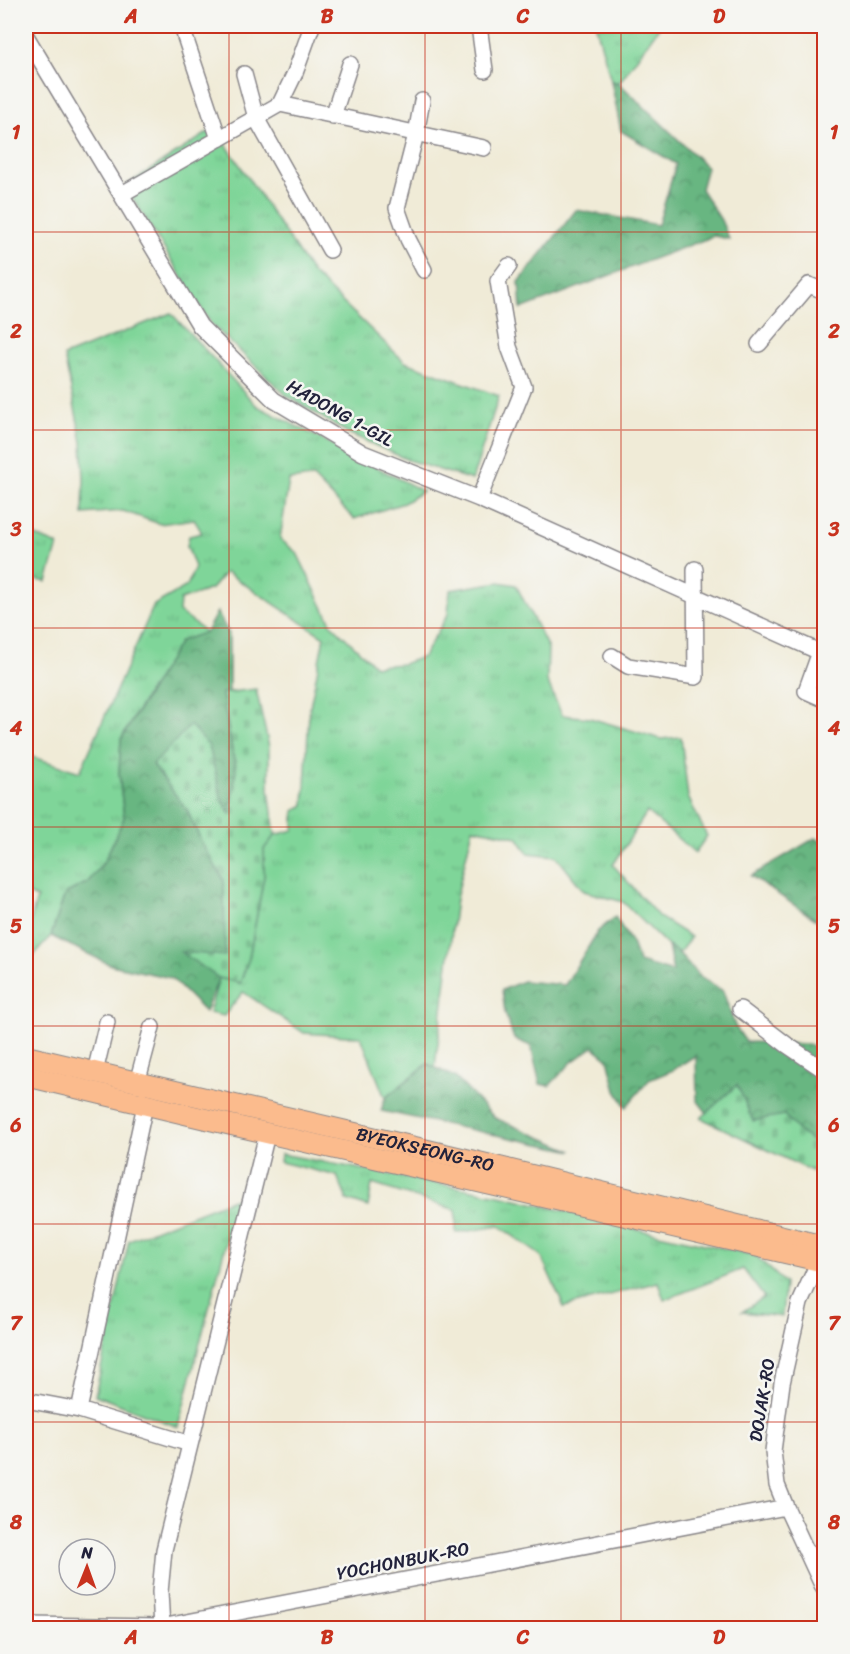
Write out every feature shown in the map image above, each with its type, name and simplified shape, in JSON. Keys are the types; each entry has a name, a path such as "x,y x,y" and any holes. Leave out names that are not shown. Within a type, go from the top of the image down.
{"main road":[{"name":"BYEOKSEONG-RO","path":"26,1056 466,1159 823,1254"},
{"name":"BYEOKSEONG-RO","path":"26,1076 267,1134 823,1254"}],"street":[{"path":"183,26 184,37 219,139"},
{"path":"122,194 280,105 295,73 312,26"},
{"path":"479,26 485,70"},
{"name":"HADONG 1-GIL","path":"26,36 200,326 274,400 363,453 479,499 822,653"},
{"path":"333,116 350,64"},
{"path":"244,74 256,118 330,250"},
{"path":"422,101 397,208 408,239 424,270"},
{"path":"280,105 484,148"},
{"path":"479,499 524,387 508,347 498,281 509,266"},
{"path":"759,344 809,285 825,291"},
{"path":"612,656 628,666 696,677 695,569"},
{"path":"822,653 806,691 825,699"},
{"path":"740,1008 787,1045 825,1070"},
{"path":"95,1072 107,1022"},
{"path":"137,1083 152,1027"},
{"path":"79,1410 145,1105"},
{"path":"162,1628 160,1592 164,1550 267,1134"},
{"name":"DOJAK-RO","path":"823,1254 800,1303 782,1383 773,1451 777,1485 825,1589"},
{"path":"26,1400 79,1410 190,1444"},
{"name":"YOCHONBUK-RO","path":"26,1625 162,1628 786,1507"}],"green space":[{"path":"596,26 660,26 619,83 611,81"},
{"path":"611,81 619,83 707,167 701,189 721,220 729,239 714,236 521,309 519,282 576,210 658,225 676,164 621,131"},
{"path":"215,128 312,273 405,362 499,396 472,480 408,460 348,433 287,396 211,324 125,186"},
{"path":"171,313 257,406 423,491 404,503 354,519 313,477 289,480 280,539 297,553 332,625 375,666 403,664 423,657 448,614 450,590 499,582 516,585 548,648 547,681 562,715 590,718 661,739 681,737 688,797 707,836 695,853 647,812 613,865 659,917 691,937 679,953 668,946 623,902 584,891 556,856 528,853 517,837 473,828 456,899 435,1067 427,1064 385,1098 361,1037 304,1033 243,992 224,1016 209,1013 219,978 240,983 249,958 264,876 264,849 275,835 294,830 294,811 304,805 309,712 324,637 226,572 211,589 180,600 179,612 206,632 150,689 121,739 119,773 124,818 104,862 88,882 65,894 51,936 26,964 26,938 37,898 26,893 26,755 80,772 154,605 187,586 195,567 187,546 189,536 202,533 194,519 160,524 123,511 83,514 82,442 64,356"},
{"path":"26,532 58,545 47,582 26,578"},
{"path":"217,612 229,634 229,693 222,694 236,770 230,815 221,797 209,746 153,765 187,810 204,847 224,880 225,956 183,953 219,978 205,1012 171,978 111,965 51,936 65,894 88,882 104,862 124,818 119,773 121,739 180,641 206,632"},
{"path":"256,689 269,747 269,789 275,835 264,849 264,876 249,958 240,983 219,978 181,952 225,956 224,880 204,847 187,810 153,765 190,725 209,746 221,797 230,814 236,770 222,693"},
{"path":"815,838 824,841 824,925 751,876"},
{"path":"615,917 632,943 639,962 673,972 668,946 679,953 699,976 723,991 735,1026 746,1042 809,1044 824,1055 824,1149 799,1132 784,1115 753,1121 737,1085 707,1113 697,1100 696,1055 673,1070 649,1080 626,1107 616,1091 608,1059 593,1047 572,1062 549,1086 540,1084 531,1046 514,1039 505,1013 502,990 523,981 565,985 598,931"},
{"path":"428,1064 455,1077 495,1118 573,1151 381,1111 385,1098"},
{"path":"737,1085 753,1121 784,1115 799,1132 824,1149 824,1177 701,1118"},
{"path":"281,1154 504,1196 645,1231 755,1255 785,1283 782,1317 742,1312 764,1297 743,1269 664,1300 658,1282 564,1307 541,1256 499,1226 456,1233 456,1210 372,1184 368,1207 347,1200 337,1176 280,1162"},
{"path":"238,1197 178,1427 95,1395 129,1240"}]}
